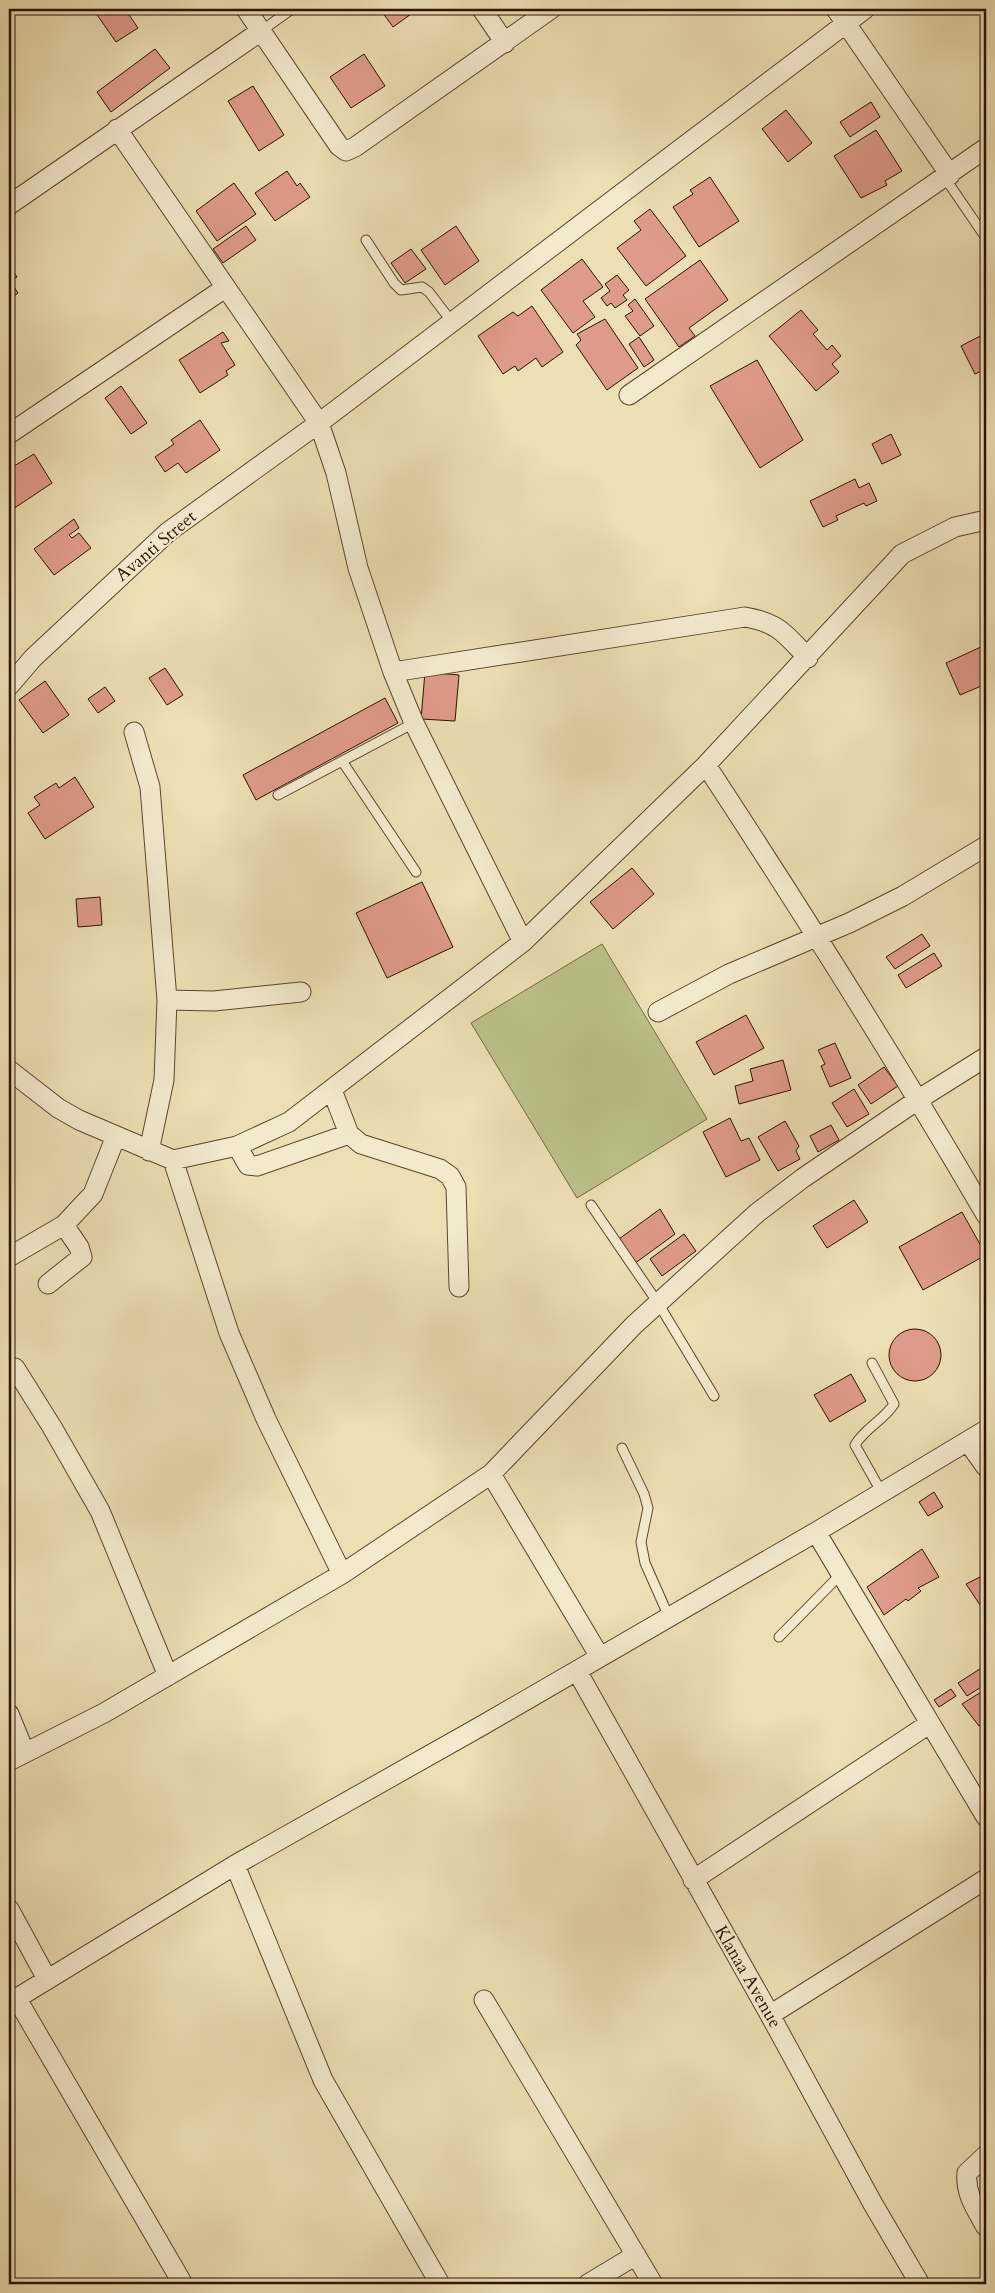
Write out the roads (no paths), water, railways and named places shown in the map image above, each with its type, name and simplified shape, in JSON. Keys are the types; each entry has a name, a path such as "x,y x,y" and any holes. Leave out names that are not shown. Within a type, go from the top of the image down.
{"street":[{"path":"246,9 339,146 346,151 356,147 551,9"},
{"path":"482,9 505,42"},
{"name":"Avanti Street","path":"9,686 33,658 168,532 319,423 452,322 841,16 865,9"},
{"path":"841,16 948,177"},
{"path":"9,205 261,31"},
{"path":"117,129 224,288 319,423 336,473 358,568 393,672 414,723 523,942"},
{"path":"629,395 948,177 986,148"},
{"path":"9,434 224,288"},
{"path":"9,1070 58,1108 79,1120 173,1160 237,1146 289,1122 523,942 706,765 808,658 902,554 955,527 986,520"},
{"path":"393,672 745,617 764,620 778,627 808,658"},
{"path":"134,732 150,786 167,1000 164,1080 149,1151"},
{"path":"706,765 817,935 919,1099 986,1215"},
{"path":"658,1012 728,974 849,923 903,896 986,846"},
{"path":"167,1000 228,1000 301,992"},
{"path":"9,1714 17,1757 104,1713 342,1574 491,1474 634,1325 765,1207 803,1178 919,1099 986,1057"},
{"path":"332,1090 349,1134 361,1144 440,1169 450,1176 456,1187 459,1287"},
{"path":"237,1146 248,1164 257,1166 349,1134"},
{"path":"9,1257 64,1225 93,1194 116,1136"},
{"path":"173,1160 229,1333 266,1419 342,1574"},
{"path":"48,1284 82,1256 79,1247 64,1225"},
{"path":"15,1368 52,1427 100,1511 168,1676"},
{"path":"183,2284 13,2001 235,1865 577,1671 816,1532 986,1430"},
{"path":"968,1442 986,1467"},
{"path":"491,1474 600,1657"},
{"path":"816,1532 929,1724 986,1816"},
{"name":"Klanaa Avenue","path":"577,1671 770,2015 873,2204 920,2284"},
{"path":"693,1880 929,1724"},
{"path":"235,1865 323,2080 440,2284"},
{"path":"770,2015 986,1879"},
{"path":"9,1909 47,1979"},
{"path":"484,2000 653,2284"},
{"path":"986,2155 967,2173 966,2182 969,2195 986,2226"},
{"path":"588,2284 636,2255"}],"lane":[{"path":"261,31 292,9"},
{"path":"948,177 986,238"},
{"path":"366,240 394,283 401,290 422,287 429,292 452,322"},
{"path":"278,794 414,723"},
{"path":"342,761 416,872"},
{"path":"591,1205 658,1303 714,1396"},
{"path":"872,1363 892,1397 894,1404 890,1411 860,1435 855,1445 882,1493"},
{"path":"622,1448 644,1494 648,1508 641,1542 645,1563 669,1617"},
{"path":"779,1637 841,1574"}]}
